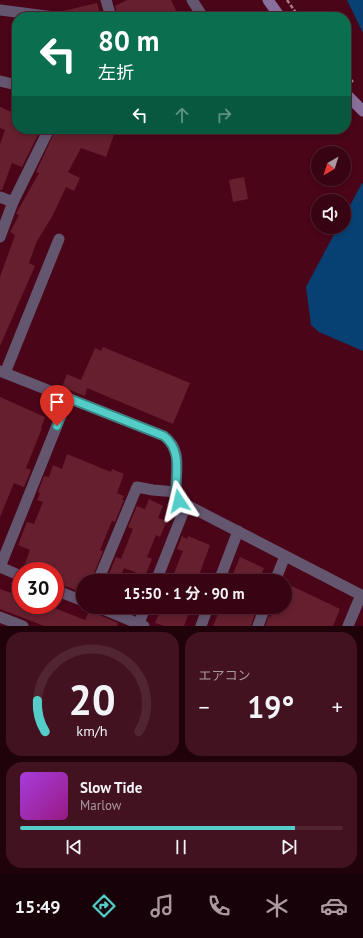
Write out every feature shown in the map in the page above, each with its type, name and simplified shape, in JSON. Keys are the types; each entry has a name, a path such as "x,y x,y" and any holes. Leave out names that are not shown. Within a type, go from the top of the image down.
{"main road":[{"path":"268,0 276,12"},
{"path":"351,99 363,111"}],"street":[{"path":"106,0 110,12"},
{"path":"192,0 200,12"},
{"path":"0,10 15,12"},
{"path":"0,81 12,83"},
{"path":"0,237 13,202 47,134"},
{"path":"0,197 13,202"},
{"path":"59,240 3,372 160,433 167,438 173,445 177,454 177,499 362,596 348,626"},
{"path":"12,572 0,567 68,398"},
{"path":"101,574 137,487 176,492"},
{"path":"159,574 186,505"},
{"path":"221,574 238,531"},
{"path":"278,574 285,556"},
{"path":"64,594 76,598"},
{"path":"115,614 142,625 144,614"},
{"path":"200,626 205,614"},
{"path":"258,626 262,614"},
{"path":"0,617 23,626"}],"path":[{"path":"287,0 295,12"}],"water":[{"path":"347,0 363,0 363,32 362,31"},
{"path":"362,183 363,351 319,332 311,325 306,287 334,234 351,234 351,204"}],"building":[{"path":"127,0 171,0 177,12 117,12 115,6"},
{"path":"97,3 100,12 59,12"},
{"path":"0,107 12,112 12,134 38,134 22,167 12,163 2,190 0,190 0,144 5,130 0,128"},
{"path":"54,134 114,134 106,157 81,148 68,172 80,178 74,191 66,187 53,215 37,241 29,263 35,266 0,346 0,277 15,235 10,232 19,215 16,214 39,173 36,172"},
{"path":"244,177 248,199 233,202 229,180"},
{"path":"103,347 190,383 173,424 87,388 85,396 62,387 67,374 81,380 95,348 101,351"},
{"path":"0,397 45,417 26,468 31,470 24,487 14,483 0,517"},
{"path":"67,454 111,472 112,469 124,474 117,493 124,496 122,500 124,500 115,522 112,521 100,550 103,551 94,574 76,574 76,590 64,586 64,562 26,562 30,550 18,545 27,522 34,524 43,502 37,500 40,493 38,492 44,476 49,477 53,465 62,469"},
{"path":"149,499 163,506 158,518 167,521 160,537 156,535 147,557 152,559 146,574 140,574 124,568 122,574 109,574 116,557 121,559 133,529 128,527 137,506 145,509"},
{"path":"182,536 187,539 188,536 210,545 200,574 174,574 183,551 177,549"},
{"path":"240,557 264,568 261,574 233,574"},
{"path":"292,586 340,609 333,626 265,626 269,616 271,617 272,614 292,614"},
{"path":"0,589 12,593 12,614 0,609"},
{"path":"64,612 85,620 88,614 97,614 118,623 117,626 44,626 13,614 64,614"},
{"path":"159,614 189,614 184,626 164,626 155,623"},
{"path":"218,614 255,614 251,626 213,626"}],"route":[{"path":"57,426 68,398 160,433 170,441 177,454 176,497 179,501"}]}
